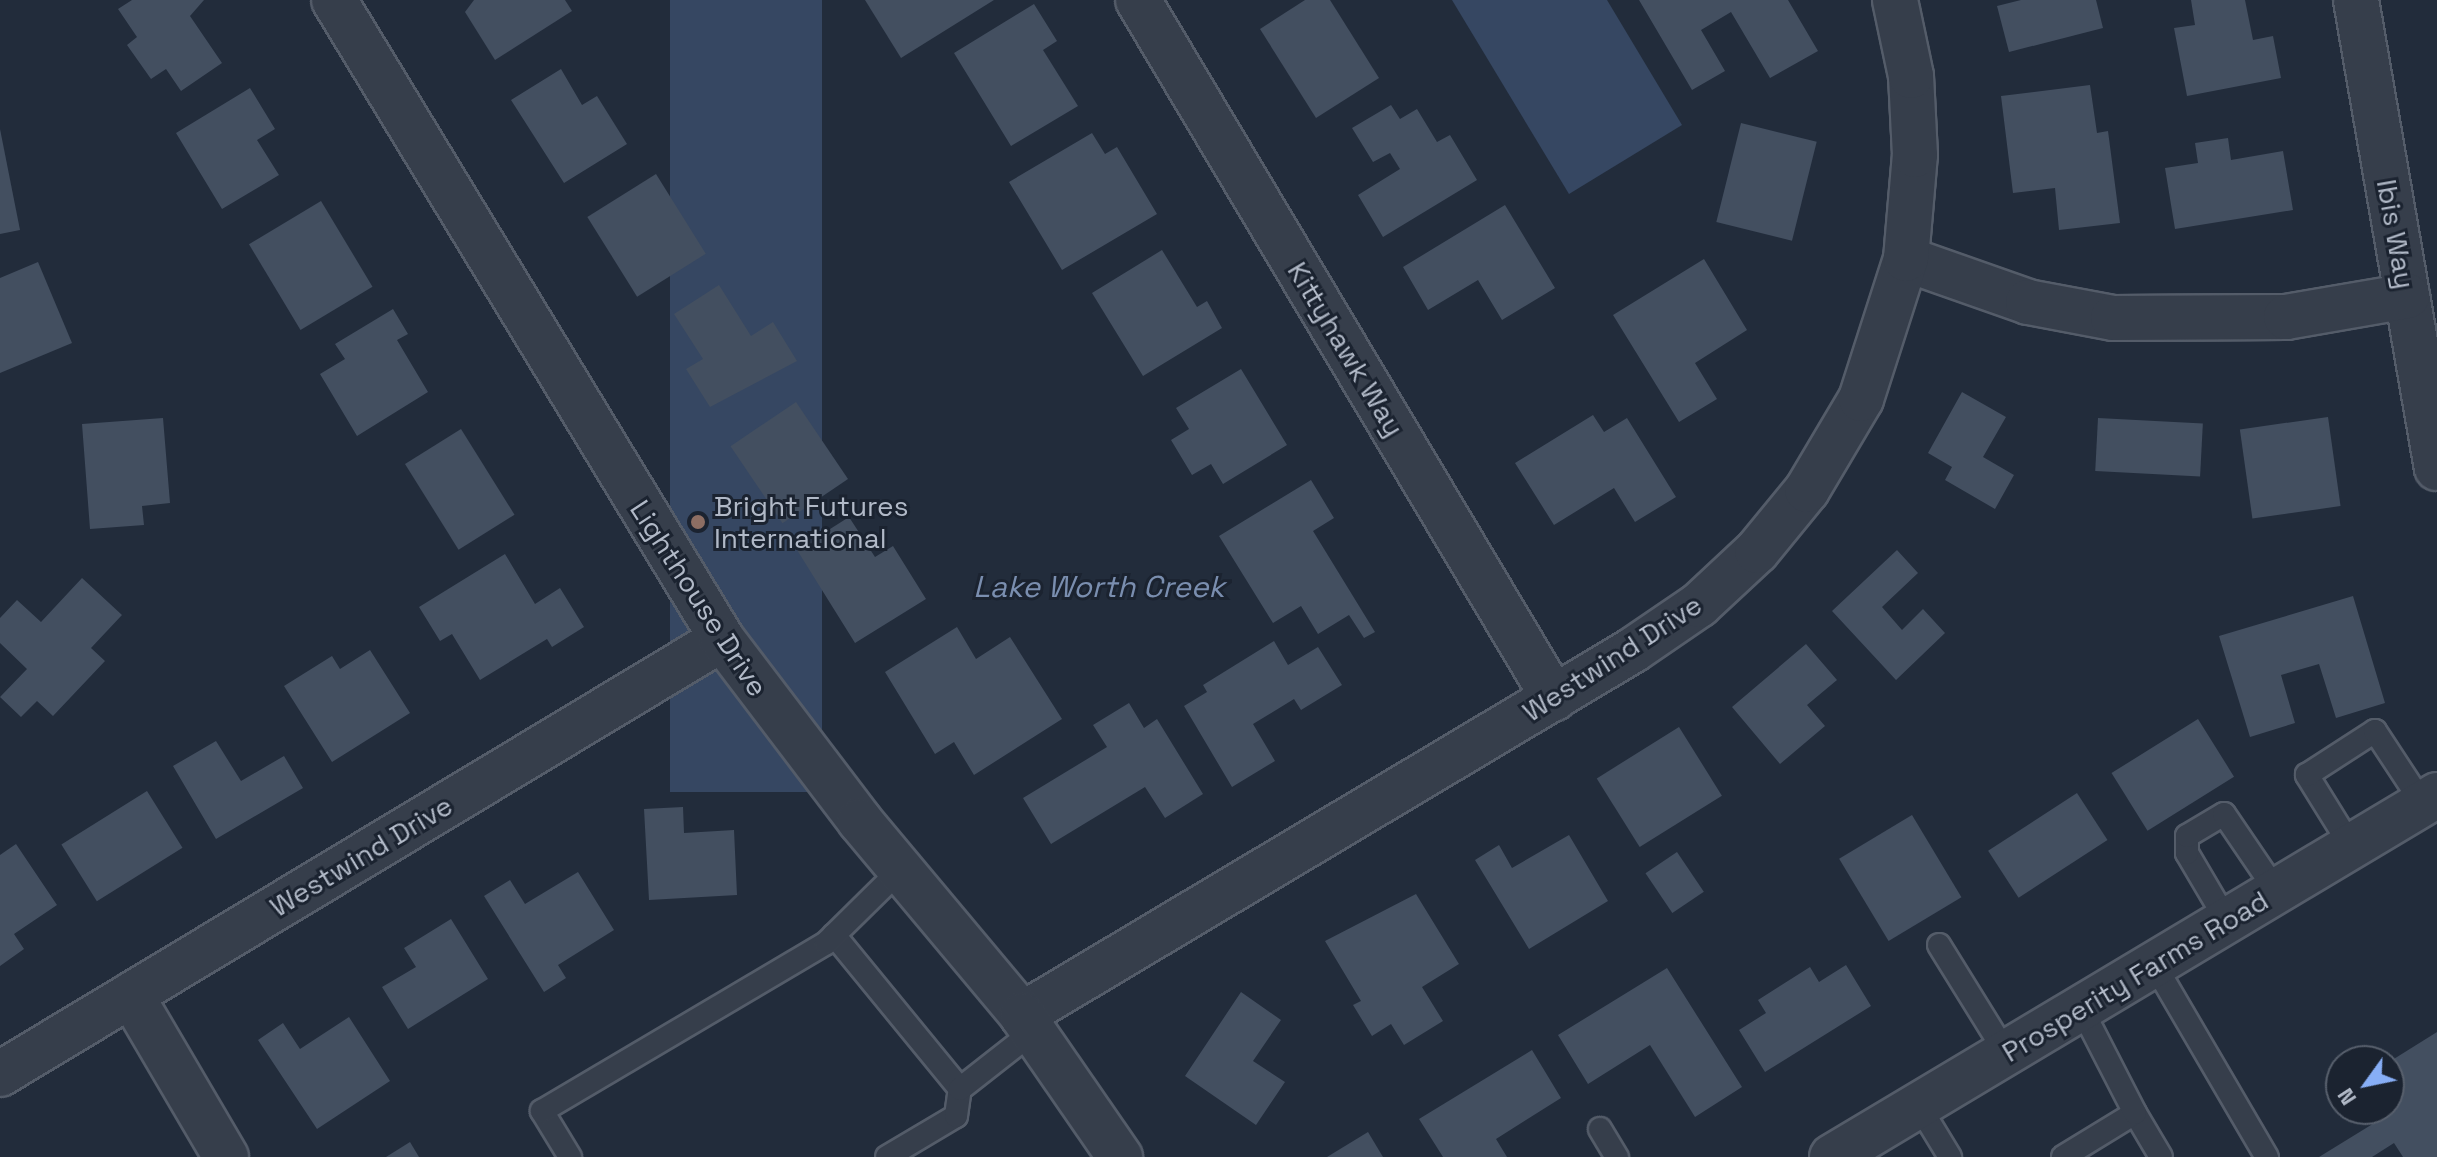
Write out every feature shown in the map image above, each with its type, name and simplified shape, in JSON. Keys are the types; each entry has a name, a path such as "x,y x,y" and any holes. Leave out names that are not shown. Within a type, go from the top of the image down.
{"street":[{"name":"Lighthouse Drive","path":"334,0 722,639 901,869 1028,1023 1120,1157"},
{"name":"Kittyhawk Way","path":"1138,0 1554,698"},
{"name":"Westwind Drive","path":"1028,1023 1699,605 1807,490 1861,399 1906,259 1915,155 1911,76 1895,0"},
{"name":"Ibis Way","path":"2356,0 2407,296 2426,343 2437,468"},
{"path":"1906,259 2028,302 2113,318 2286,317 2407,296"},
{"name":"Westwind Drive","path":"0,1074 722,639"},
{"name":"Prosperity Farms Road","path":"1832,1157 2430,799"},
{"path":"131,995 226,1157"}],"lane":[{"path":"2351,846 2307,775 2375,731 2430,799"},
{"path":"2227,921 2187,853 2187,836 2224,814 2277,892"},
{"path":"570,1157 542,1111 834,935 901,869"},
{"path":"834,935 960,1089"},
{"path":"1939,945 2006,1053"},
{"path":"2154,964 2267,1157"},
{"path":"2080,1006 2161,1157"},
{"path":"887,1157 956,1116 960,1089 1028,1023"},
{"path":"1919,1106 1950,1157"},
{"path":"2063,1157 2135,1113"},
{"path":"1600,1129 1617,1157"}],"water":[{"path":"670,0 822,0 822,792 670,792"},
{"path":"1452,0 1607,0 1682,125 1569,194"}],"building":[{"path":"132,0 204,0 190,16 222,63 181,91 166,69 151,79 127,45 137,37 118,9"},
{"path":"474,0 565,0 572,11 495,60 465,12"},
{"path":"865,0 994,0 901,58"},
{"path":"1305,0 1330,0 1379,78 1316,118 1260,29"},
{"path":"1639,0 1788,0 1818,51 1770,78 1731,12 1701,30 1725,71 1692,90"},
{"path":"2021,0 2096,0 2103,28 2009,52 1997,6"},
{"path":"2191,0 2245,0 2253,40 2273,36 2281,78 2187,96 2174,28 2195,25"},
{"path":"1034,4 1057,41 1043,50 1078,106 1011,146 954,53"},
{"path":"561,69 582,105 597,96 627,144 564,183 511,100"},
{"path":"2090,85 2097,133 2108,131 2120,223 2059,230 2055,188 2013,193 2001,96"},
{"path":"250,88 275,129 257,140 279,175 222,209 176,133"},
{"path":"1391,105 1400,119 1417,109 1437,142 1450,135 1477,180 1383,237 1358,195 1400,169 1390,153 1373,162 1352,128"},
{"path":"1741,123 1817,142 1792,241 1716,222"},
{"path":"0,129 20,230 0,234"},
{"path":"1092,133 1105,154 1117,147 1157,214 1062,270 1009,182"},
{"path":"2228,138 2231,160 2283,151 2293,210 2175,229 2165,168 2198,163 2195,143"},
{"path":"656,174 706,254 637,297 587,217"},
{"path":"321,201 373,287 301,330 249,244"},
{"path":"1505,205 1555,288 1502,320 1478,280 1428,310 1403,267"},
{"path":"1162,250 1197,307 1207,301 1222,328 1143,376 1092,293"},
{"path":"1704,259 1747,330 1695,363 1717,399 1679,422 1613,315"},
{"path":"38,262 72,343 0,373 0,278"},
{"path":"719,285 751,336 773,322 797,361 710,407 686,369 703,359 674,314"},
{"path":"393,309 408,334 397,340 428,392 357,436 320,374 345,359 335,344"},
{"path":"1241,369 1287,445 1223,484 1211,464 1192,475 1171,440 1189,429 1176,408"},
{"path":"1962,392 2006,417 1983,457 2014,475 1995,509 1945,480 1952,467 1928,453"},
{"path":"796,402 848,479 783,523 731,446"},
{"path":"1593,415 1604,432 1627,418 1676,497 1635,522 1614,488 1554,525 1515,463"},
{"path":"2328,417 2341,506 2252,519 2240,429"},
{"path":"163,418 170,503 142,506 144,525 90,529 82,424"},
{"path":"2098,418 2203,423 2200,476 2095,471"},
{"path":"461,429 515,515 459,550 405,464"},
{"path":"1311,480 1334,518 1313,531 1375,632 1364,638 1349,615 1318,634 1301,606 1273,623 1219,536"},
{"path":"849,517 875,557 893,546 926,599 855,643 797,550"},
{"path":"1897,550 1918,573 1882,607 1902,630 1923,609 1945,633 1896,680 1832,611"},
{"path":"505,554 535,604 560,588 584,627 552,647 547,639 480,680 452,634 440,641 419,607"},
{"path":"82,578 122,615 91,648 105,661 53,716 37,701 21,717 0,697 27,669 0,643 0,618 17,600 41,622"},
{"path":"2353,596 2385,703 2336,718 2319,664 2281,675 2295,723 2250,737 2219,636"},
{"path":"957,627 976,659 1010,637 1062,719 974,775 954,742 935,754 885,672"},
{"path":"1274,641 1288,665 1318,647 1342,685 1301,710 1294,699 1253,724 1275,761 1232,787 1184,706 1207,692 1203,685"},
{"path":"1806,644 1837,680 1807,705 1825,726 1780,764 1732,707"},
{"path":"370,650 410,713 332,762 284,686 332,656 340,669"},
{"path":"1129,703 1144,728 1157,719 1203,794 1165,818 1145,787 1051,844 1023,798 1107,747 1093,725"},
{"path":"2198,719 2234,777 2148,831 2111,773"},
{"path":"1679,727 1722,796 1640,847 1597,778"},
{"path":"216,741 241,781 284,756 303,788 216,839 173,766"},
{"path":"147,791 183,848 97,901 61,845"},
{"path":"2077,793 2107,840 2019,898 1988,851"},
{"path":"683,807 684,833 734,830 737,895 649,900 644,809"},
{"path":"1912,815 1961,897 1889,941 1839,859"},
{"path":"1569,835 1608,901 1529,949 1475,860 1499,845 1512,868"},
{"path":"16,844 57,905 14,934 24,949 0,966 0,855"},
{"path":"1677,852 1704,892 1672,913 1645,873"},
{"path":"578,872 614,930 558,965 566,978 544,992 484,896 510,880 525,904"},
{"path":"1416,894 1459,964 1422,987 1443,1021 1404,1045 1391,1024 1372,1036 1353,1005 1361,1001 1325,941"},
{"path":"451,919 488,979 408,1029 382,987 416,967 404,948"},
{"path":"1846,965 1871,1006 1765,1072 1739,1030 1766,1013 1758,1000 1810,967 1819,982"},
{"path":"1667,968 1742,1087 1695,1117 1650,1045 1588,1084 1558,1035"},
{"path":"1241,992 1281,1020 1253,1061 1285,1082 1256,1125 1185,1076"},
{"path":"349,1017 390,1081 317,1129 258,1040 283,1023 300,1049"},
{"path":"2437,1032 2437,1157 2403,1157 2394,1143 2372,1157 2319,1157 2371,1125 2405,1125 2405,1052"},
{"path":"1532,1050 1561,1098 1496,1139 1507,1157 1443,1157 1419,1119"},
{"path":"1368,1132 1383,1157 1327,1157"},
{"path":"410,1142 419,1157 386,1157"}],"place":[{"name":"Bright Futures International","path":"698,522"}],"water label":[{"name":"Lake Worth Creek","path":"1099,587"}]}
